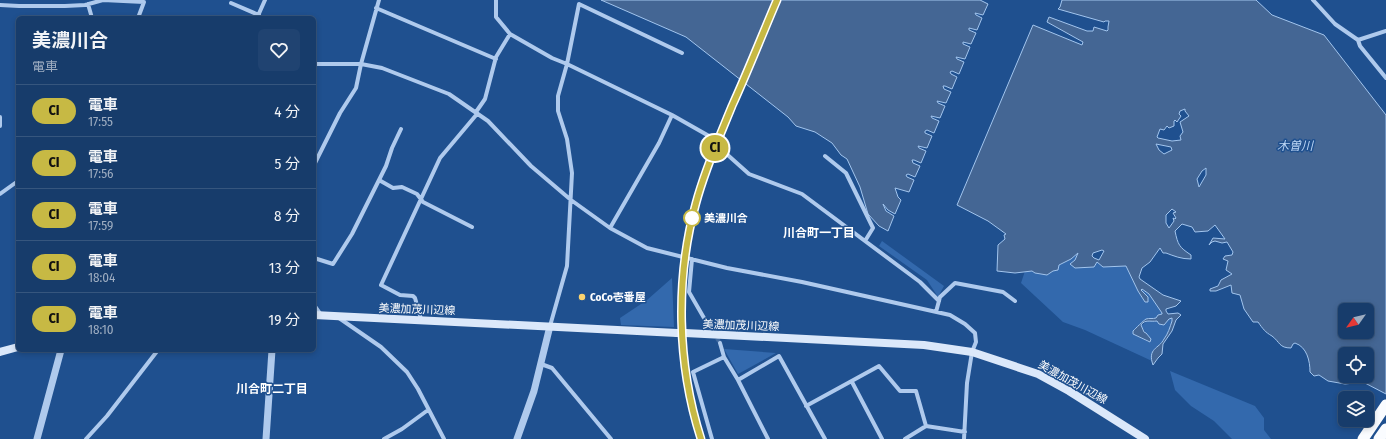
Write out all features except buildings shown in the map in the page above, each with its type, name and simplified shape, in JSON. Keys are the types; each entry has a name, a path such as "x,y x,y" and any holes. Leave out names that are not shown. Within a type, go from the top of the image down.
{"highway":[{"path":"1363,439 1386,405"},
{"path":"1379,439 1386,429"}],"main road":[{"name":"美濃加茂川辺線","path":"318,315 924,345 972,352 1038,374 1069,391 1145,439"},
{"path":"0,352 16,348"}],"street":[{"path":"0,4 50,6 88,4 103,0 144,2 139,16"},
{"path":"231,3 258,16 265,0"},
{"path":"316,159 340,113 356,88 361,64 379,0"},
{"path":"496,0 496,17 510,34 552,58 672,115 709,136"},
{"path":"1312,0 1335,24 1358,40 1360,46 1386,78"},
{"path":"88,4 91,16"},
{"path":"517,439 534,391 566,266 572,173 567,140 558,111 558,96 567,64 579,4 682,53"},
{"path":"376,8 496,58"},
{"path":"1358,40 1386,30"},
{"path":"421,319 415,298 413,296 400,295 381,285 440,158 477,113 485,99 496,58 510,34"},
{"path":"316,64 361,64 382,68 449,94 488,121 531,166 571,200 610,228 647,248 950,315 965,324 975,333 976,342 972,352 967,383 964,439"},
{"path":"610,228 659,143 672,115"},
{"path":"0,117 0,126"},
{"path":"316,259 333,264 352,234 386,166 392,148 401,129"},
{"path":"721,149 749,174 802,194 920,282 939,301"},
{"path":"825,156 846,173 873,228 865,241"},
{"path":"379,180 393,188 402,187 417,194 423,202 472,227"},
{"path":"0,194 16,182"},
{"path":"692,259 689,292 704,318"},
{"path":"936,312 940,297 955,283 1003,292 1015,301"},
{"path":"337,317 381,347 407,372 418,388 444,439"},
{"path":"720,343 724,357 738,380 768,439"},
{"path":"37,439 60,352"},
{"path":"86,439 107,416 156,352"},
{"path":"266,439 272,352"},
{"path":"738,380 779,356 825,439"},
{"path":"712,439 693,372 724,357"},
{"path":"541,364 552,368 611,439"},
{"path":"806,406 852,382 878,366 900,391 916,391 926,426"},
{"path":"852,382 882,439"},
{"path":"384,439 402,429 428,410"},
{"path":"905,439 926,426 965,432"}],"shaded area":[{"path":"882,241 944,286 938,297 927,280 879,246"},
{"path":"1079,253 1075,260 1071,263 1075,268 1094,267 1097,262 1104,267 1126,266 1145,302 1141,289 1149,294 1162,311 1162,314 1159,314 1157,318 1147,319 1141,323 1135,335 1151,342 1141,326 1147,321 1172,318 1173,321 1167,335 1153,352 1152,361 1085,330 1063,322 1021,283 1025,271 1032,271 1047,275 1058,269 1059,265"},
{"path":"672,278 674,327 621,325 620,318 647,300"},
{"path":"724,349 776,353 738,374"},
{"path":"1170,371 1255,406 1264,418 1264,430 1271,439 1232,439 1214,421 1191,406 1175,390"}],"water":[{"path":"601,0 980,0 988,4 983,15 975,13 982,18 977,30 969,28 969,30 976,33 971,44 963,42 963,44 970,47 965,59 956,57 964,62 959,74 952,71 950,72 957,77 952,89 943,86 944,89 951,92 946,103 937,101 945,106 940,118 931,116 939,121 934,133 927,130 925,131 925,133 932,136 927,148 918,146 926,151 921,163 912,160 913,163 920,166 915,177 908,174 906,175 914,180 909,192 895,188 898,197 901,200 895,214 888,210 883,204 886,211 894,216 888,231 879,226 868,214 860,187 847,159 841,155 832,143 815,132 796,126 788,117 686,37"},
{"name":"木曽川","path":"1062,0 1256,0 1272,15 1324,35 1386,115 1386,394 1365,383 1374,383 1374,347 1338,347 1338,383 1328,381 1319,375 1314,376 1310,372 1307,355 1299,345 1295,343 1291,348 1284,347 1266,332 1258,322 1253,322 1244,309 1240,295 1232,293 1231,285 1216,291 1210,291 1210,289 1218,286 1221,280 1232,274 1226,270 1228,261 1223,259 1225,256 1232,255 1233,252 1227,242 1222,243 1215,241 1209,245 1213,238 1225,239 1215,225 1208,231 1195,232 1192,227 1182,224 1175,231 1176,236 1178,243 1191,255 1191,259 1163,253 1160,248 1150,262 1142,268 1139,277 1140,279 1163,295 1181,301 1176,306 1166,309 1168,314 1178,313 1181,315 1176,320 1172,331 1163,344 1162,354 1153,365 1151,355 1154,349 1167,335 1172,318 1169,319 1164,325 1159,324 1157,321 1146,321 1141,325 1144,332 1151,339 1150,342 1133,334 1133,331 1146,319 1156,318 1162,313 1149,294 1142,289 1141,290 1148,297 1148,302 1145,302 1126,266 1103,267 1097,262 1094,267 1075,268 1070,264 1075,260 1078,253 1071,259 1059,265 1058,270 1047,275 1032,271 1015,273 997,271 998,245 1005,239 1004,235 1006,234 988,221 957,205 1033,25 1082,45 1083,42 1047,22 1049,17 1087,31 1093,31 1094,27 1108,30 1109,21 1104,22 1058,9","holes":["1185,109 1189,116 1180,122 1183,132 1180,136 1181,140 1172,141 1158,138 1160,129 1164,130 1167,126 1169,128 1174,126 1174,121 1175,120 1177,122 1181,116 1179,114 1180,111","1156,144 1171,147 1172,150 1164,154 1159,150","1206,168 1206,175 1199,187 1197,179","1172,209 1176,212 1173,213 1176,218 1173,218 1174,221 1169,228 1166,223 1166,215","1102,250 1104,251 1099,260 1092,256 1093,253"]}],"tunnel":[{"path":"704,318 720,343"}],"railway":[{"path":"701,439 687,381 683,351 682,291 689,232 696,203 708,166 777,0"}],"train":[{"name":"CI","path":"701,439 689,390 683,347 682,292 684,257 696,202 712,154 777,0"}],"place":[{"name":"美濃川合","path":"692,218"},
{"name":"CoCo壱番屋","path":"582,297"}],"district":[{"name":"川合町一丁目","path":"819,233"},
{"name":"川合町二丁目","path":"272,389"}]}
